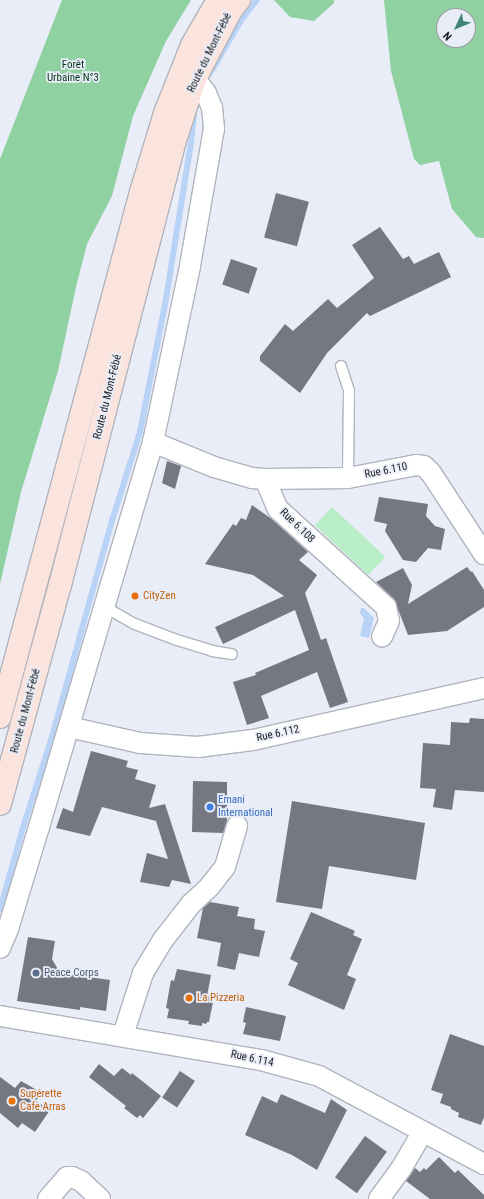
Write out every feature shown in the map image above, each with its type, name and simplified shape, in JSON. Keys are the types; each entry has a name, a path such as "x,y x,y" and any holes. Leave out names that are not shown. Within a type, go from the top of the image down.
{"street":[{"name":"Route du Mont-Fébé","path":"0,717 141,192 165,113 192,44 218,0"},
{"name":"Route du Mont-Fébé","path":"0,804 60,584 159,198 177,134 195,79 231,10 239,0"},
{"path":"0,948 8,929 70,727 153,442 190,266 214,128 212,108 206,92 195,79"},
{"path":"153,442 214,467 252,478 265,479"},
{"name":"Rue 6.110","path":"265,479 348,478 416,465 424,466 431,473 484,554"},
{"name":"Rue 6.108","path":"265,479 278,509 386,607 389,621 382,637"},
{"name":"Rue 6.112","path":"70,727 140,743 198,747 253,740 484,688"},
{"path":"123,1035 143,972 167,934 191,904 210,886 225,867 237,826"},
{"name":"Rue 6.114","path":"0,1016 123,1035 261,1060 319,1076 422,1133 484,1164"},
{"path":"379,1199 401,1169 422,1133"},
{"path":"48,1199 67,1177 72,1177 81,1181 100,1199"}],"lane":[{"path":"341,366 349,391 348,478"},
{"path":"105,607 134,624 177,640 232,654"}],"green space":[{"name":"Forêt Urbaine N°3","path":"62,0 191,0 166,41 133,116 112,196 87,244 58,371 21,492 0,584 0,159"},
{"path":"274,0 334,0 334,3 314,21 290,17"},
{"path":"384,0 484,0 484,238 476,237 452,209 439,161 420,165 414,159 391,71"},
{"path":"332,507 385,557 368,575 315,525"}],"water":[{"path":"361,608 364,608 374,618 369,638 360,636 364,618 360,614"}],"building":[{"path":"276,193 309,202 297,246 264,237"},
{"path":"380,227 403,259 409,256 414,264 439,252 451,277 370,316 367,313 327,353 300,393 260,361 260,356 285,324 293,331 328,299 337,308 374,278 352,245"},
{"path":"231,259 257,268 249,294 222,285"},
{"path":"167,461 181,466 175,489 162,483"},
{"path":"379,497 428,504 426,516 435,526 445,529 441,550 428,548 416,562 403,560 385,531 387,524 374,521"},
{"path":"252,505 273,520 308,552 299,560 317,575 305,593 321,640 326,638 348,702 330,708 317,672 261,696 269,718 247,725 233,682 256,675 255,673 309,650 295,610 223,644 215,627 284,596 253,575 205,564 233,524 236,526 241,518 246,520"},
{"path":"467,567 471,572 472,571 484,590 484,607 447,631 408,635 394,599 376,582 403,568 412,585 408,604"},
{"path":"470,718 484,719 484,792 455,790 452,810 433,807 436,789 420,788 423,743 450,745 451,722 469,723"},
{"path":"91,751 128,761 126,767 138,770 135,779 156,785 149,808 165,804 191,884 172,880 169,887 140,882 147,853 168,859 156,821 102,807 90,836 56,828 63,808 73,812"},
{"name":"Emani International","path":"193,781 227,782 227,821 223,833 192,832"},
{"path":"292,801 425,823 416,880 329,866 322,909 276,902"},
{"path":"210,902 239,907 237,916 255,919 254,929 265,931 259,957 239,953 235,970 217,966 221,943 197,938 203,908"},
{"path":"311,912 355,931 353,935 362,939 347,975 356,979 344,1010 288,985 298,963 290,959"},
{"name":"Peace Corps","path":"28,937 55,941 52,959 60,973 110,980 106,1011 80,1007 80,1010 17,1001"},
{"name":"La Pizzeria","path":"177,969 211,975 207,996 214,997 209,1022 206,1024 202,1023 202,1026 188,1024 189,1021 167,1018 169,1009 166,1008 171,980 174,981"},
{"path":"246,1007 286,1016 280,1041 243,1034 246,1023 243,1022"},
{"path":"450,1034 484,1046 484,1117 481,1125 458,1117 459,1113 451,1109 451,1107 440,1103 443,1094 431,1090"},
{"path":"99,1064 114,1076 122,1068 131,1075 132,1073 161,1096 143,1118 140,1115 137,1118 124,1108 126,1106 89,1077"},
{"path":"180,1071 195,1081 177,1108 162,1098"},
{"path":"0,1077 15,1088 21,1081 42,1093 36,1101 50,1110 35,1132 22,1123 18,1128 0,1113"},
{"path":"281,1094 325,1113 331,1099 347,1110 317,1170 292,1155 245,1135 262,1096 277,1103"},
{"path":"365,1136 387,1152 357,1193 335,1177"},
{"path":"439,1157 455,1173 458,1170 484,1195 484,1199 430,1199 406,1181 415,1168 420,1172 424,1168 426,1170"}],"waterway":[{"path":"209,75 242,19 257,0"},
{"path":"0,910 22,831 52,737 112,521 140,432 166,299 191,143 194,112"}],"place":[{"name":"CityZen","path":"135,596"},
{"name":"Emani International","path":"210,807"},
{"name":"Peace Corps","path":"36,973"},
{"name":"La Pizzeria","path":"189,998"},
{"name":"Supérette Cafe Arras","path":"12,1101"}]}
